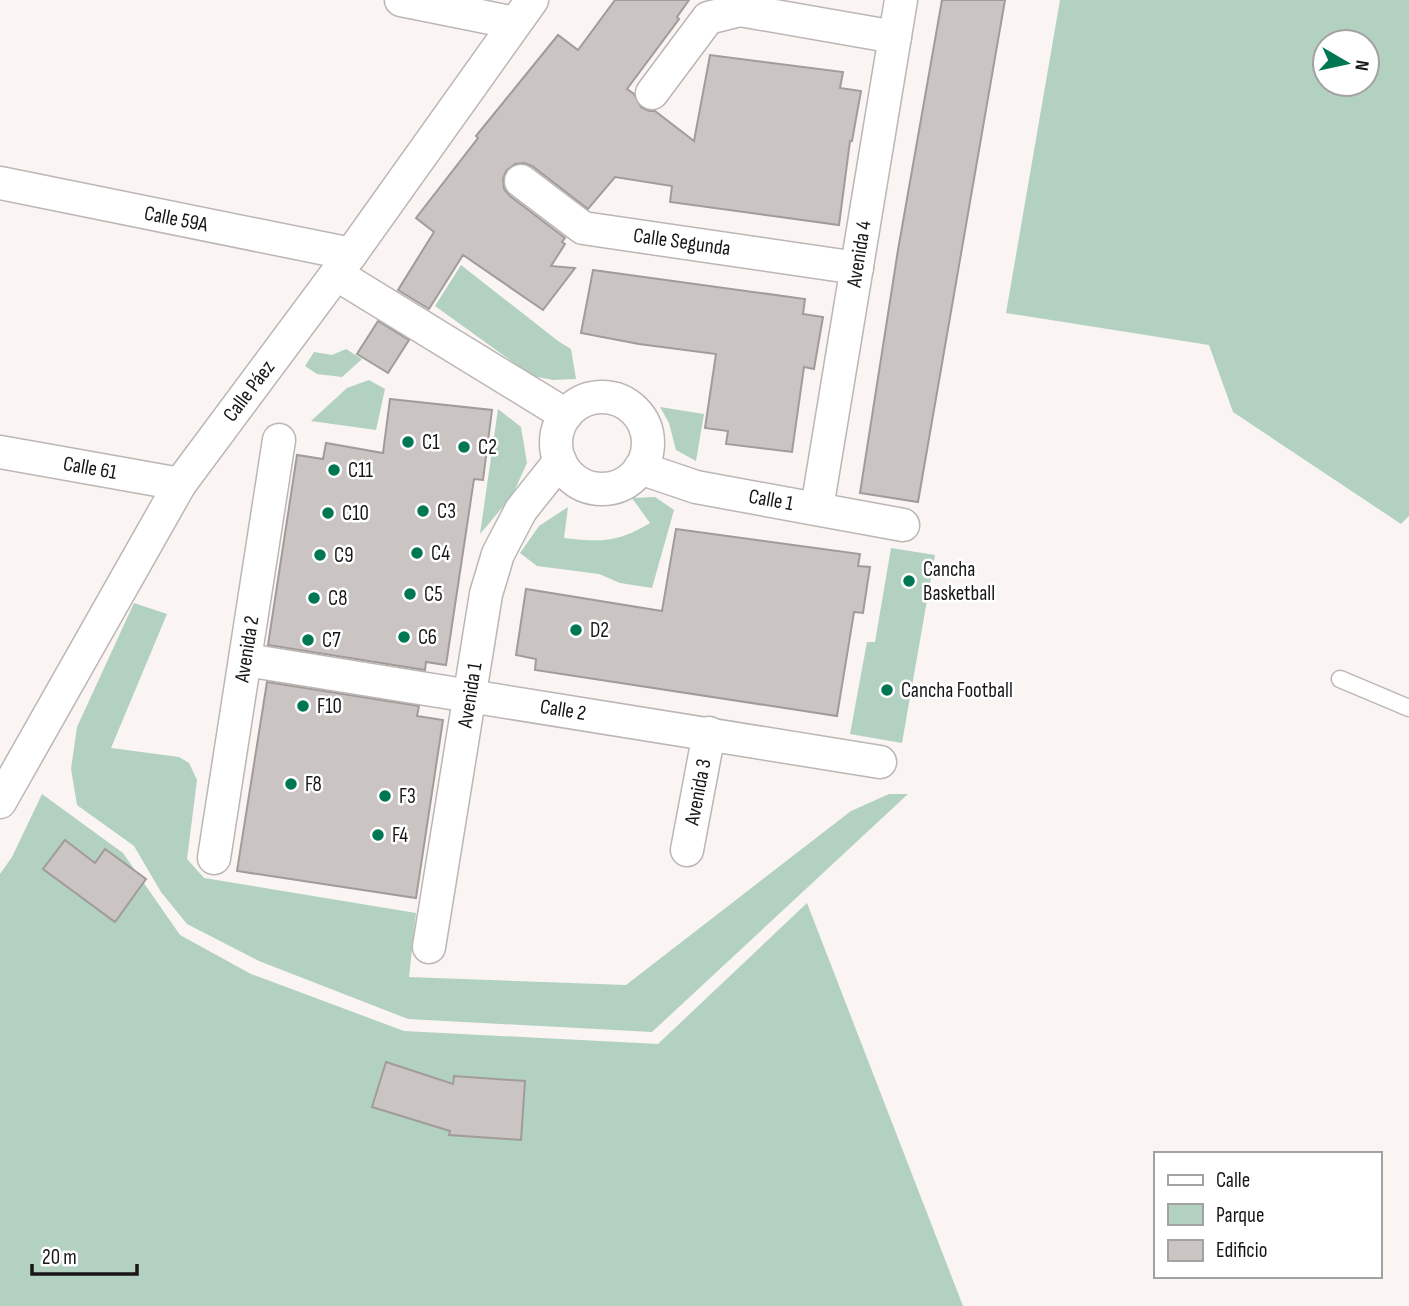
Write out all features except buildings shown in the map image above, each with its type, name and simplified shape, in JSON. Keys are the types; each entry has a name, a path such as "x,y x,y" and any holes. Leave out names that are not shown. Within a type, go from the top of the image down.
{"street":[{"path":"401,0 524,11"},
{"name":"Avenida 4","path":"817,508 901,0"},
{"path":"652,93 708,18 740,10 895,37"},
{"name":"Calle Páez","path":"0,802 180,484 344,264 524,11"},
{"name":"Calle Segunda","path":"522,181 583,228 857,268"},
{"name":"Calle 59A","path":"0,183 344,264"},
{"path":"344,264 566,415"},
{"path":"603,397 629,405 639,415 648,441 646,456 631,479 604,489 578,482 567,472 559,461 557,445 559,429 566,415 576,405 589,399 603,397"},
{"name":"Avenida 2","path":"214,858 279,440"},
{"name":"Calle 61","path":"0,452 180,484"},
{"name":"Avenida 1","path":"429,947 486,594 498,554 521,510 559,461"},
{"name":"Calle 1","path":"640,468 696,487 903,525"},
{"name":"Calle 2","path":"246,660 880,762"},
{"name":"Avenida 3","path":"687,850 709,733"}],"lane":[{"path":"1340,679 1409,708"}],"green space":[{"path":"1060,0 1409,0 1409,516 1401,524 1233,412 1209,345 1006,313"},
{"path":"461,265 571,349 576,379 553,380 532,376 435,306"},
{"path":"346,349 362,359 342,377 317,374 305,366 314,352 332,355"},
{"path":"369,380 385,389 376,430 311,421 347,388"},
{"path":"660,407 704,414 696,461 676,450 669,423"},
{"path":"498,409 521,427 527,463 512,496 480,534"},
{"path":"655,497 674,510 652,588 620,583 599,574 537,566 520,553 539,526 568,507 564,538 608,540 650,523 632,498"},
{"path":"891,548 935,555 902,743 850,734 867,642 875,642"},
{"path":"134,603 167,614 111,748 179,757 189,763 197,780 187,859 204,878 416,913 409,977 626,985 851,811 889,794 908,794 652,1032 408,1019 259,961 187,924 161,892 134,846 77,805 71,769 77,727"},
{"path":"42,794 123,853 180,935 251,974 404,1031 658,1044 807,903 963,1306 0,1306 0,874 12,857"}],"place":[{"name":"C1","path":"408,442"},
{"name":"C2","path":"464,447"},
{"name":"C11","path":"334,470"},
{"name":"C3","path":"423,511"},
{"name":"C10","path":"328,513"},
{"name":"C4","path":"417,553"},
{"name":"C9","path":"320,555"},
{"name":"Cancha Basketball","path":"909,581"},
{"name":"C5","path":"410,594"},
{"name":"C8","path":"314,598"},
{"name":"D2","path":"576,630"},
{"name":"C6","path":"404,637"},
{"name":"C7","path":"308,640"},
{"name":"Cancha Football","path":"887,690"},
{"name":"F10","path":"303,706"},
{"name":"F8","path":"291,784"},
{"name":"F3","path":"385,796"},
{"name":"F4","path":"378,835"}]}
